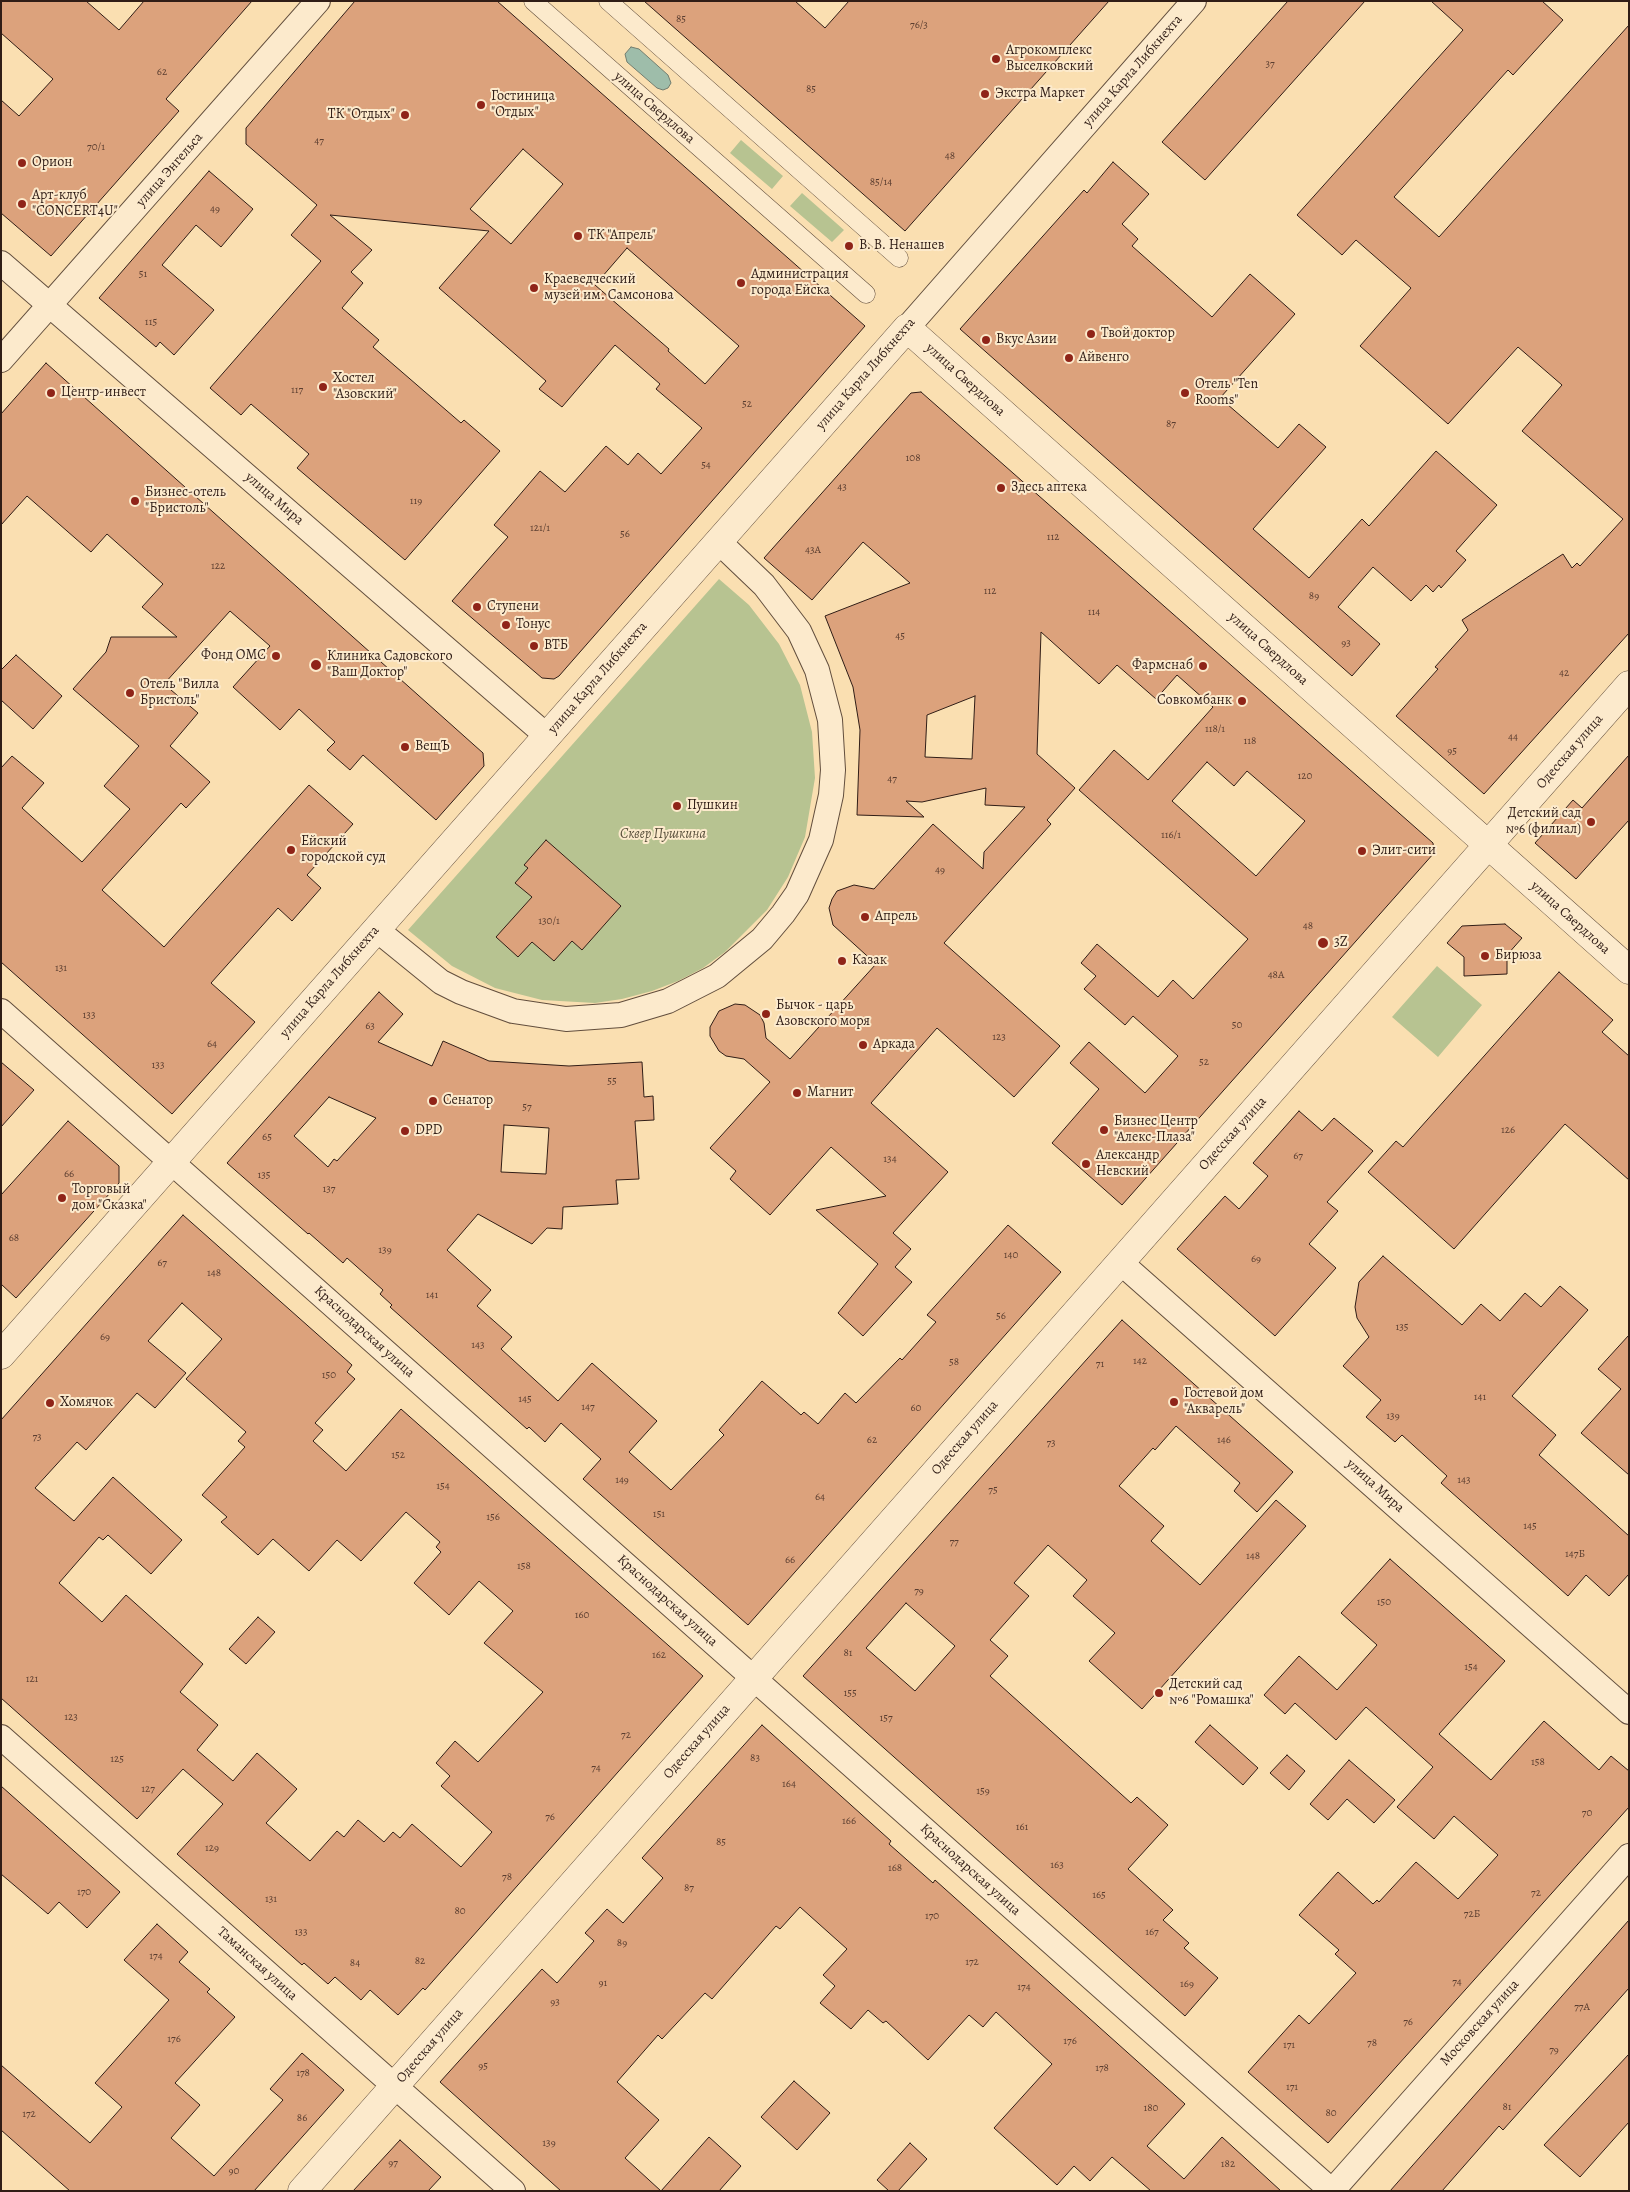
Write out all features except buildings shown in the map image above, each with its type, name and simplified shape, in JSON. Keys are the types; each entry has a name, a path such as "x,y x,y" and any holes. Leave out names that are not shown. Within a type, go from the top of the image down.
{"street":[{"name":"улица Энгельса","path":"1,360 318,1"},
{"name":"улица Свердлова","path":"533,1 866,294"},
{"path":"608,1 899,258"},
{"name":"улица Карла Либкнехта","path":"1,1355 1194,1"},
{"name":"улица Мира","path":"1,263 547,736"},
{"name":"улица Свердлова","path":"906,328 1629,970"},
{"path":"376,930 441,982 461,992 513,1011 566,1019 621,1015 668,1001 717,976 762,939 783,914 796,894 821,840 828,816 833,778 833,748 830,720 817,670 798,631 764,585 718,541"},
{"name":"Одесская улица","path":"302,2191 1629,686"},
{"name":"Краснодарская улица","path":"1,1011 1332,2191"},
{"name":"улица Мира","path":"1120,1262 1629,1712"},
{"name":"Таманская улица","path":"1,1737 513,2191"},
{"name":"Московская улица","path":"1332,2191 1629,1856"}],"green space":[{"path":"741,140 783,176 772,189 730,153"},
{"path":"802,193 844,230 832,242 790,206"},
{"name":"Сквер Пушкина","path":"719,579 749,605 779,644 800,685 812,732 815,778 805,837 788,877 767,910 725,952 703,968 678,981 652,991 622,999 595,1003 542,1000 495,988 452,966 408,930"},
{"path":"1437,966 1482,1005 1438,1057 1392,1017"}],"shaded area":[{"path":"631,47 639,49 668,75 671,83 668,88 663,90 657,88 627,62 625,54"}],"place":[{"name":"Агрокомплекс Выселковский","path":"996,59"},
{"name":"Экстра Маркет","path":"985,94"},
{"name":"Гостиница \"Отдых\"","path":"481,105"},
{"name":"ТК \"Отдых\"","path":"405,115"},
{"name":"Орион","path":"22,163"},
{"name":"Арт-клуб \"CONCERT4U\"","path":"22,204"},
{"name":"ТК \"Апрель\"","path":"578,236"},
{"name":"В. В. Ненашев","path":"849,246"},
{"name":"Администрация города Ейска","path":"741,283"},
{"name":"Краеведческий музей им. Самсонова","path":"534,288"},
{"name":"Твой доктор","path":"1091,334"},
{"name":"Вкус Азии","path":"986,340"},
{"name":"Айвенго","path":"1069,358"},
{"name":"Хостел \"Азовский\"","path":"323,387"},
{"name":"Центр-инвест","path":"51,393"},
{"name":"Отель \"Ten Rooms\"","path":"1185,393"},
{"name":"Здесь аптека","path":"1001,488"},
{"name":"Бизнес-отель \"Бристоль\"","path":"135,501"},
{"name":"Ступени","path":"477,607"},
{"name":"Тонус","path":"506,625"},
{"name":"ВТБ","path":"534,646"},
{"name":"Фонд ОМС","path":"276,656"},
{"name":"Клиника Садовского \"Ваш Доктор\"","path":"316,665"},
{"name":"Фармснаб","path":"1203,666"},
{"name":"Отель \"Вилла Бристоль\"","path":"130,693"},
{"name":"Совкомбанк","path":"1242,701"},
{"name":"ВещЪ","path":"405,747"},
{"name":"Пушкин","path":"677,806"},
{"name":"Детский сад №6 (филиал)","path":"1591,822"},
{"name":"Ейский городской суд","path":"291,850"},
{"name":"Элит-сити","path":"1362,851"},
{"name":"Апрель","path":"865,917"},
{"name":"3Z","path":"1323,943"},
{"name":"Бирюза","path":"1485,956"},
{"name":"Казак","path":"842,961"},
{"name":"Бычок - царь Азовского моря","path":"766,1014"},
{"name":"Аркада","path":"863,1045"},
{"name":"Магнит","path":"797,1093"},
{"name":"Сенатор","path":"433,1101"},
{"name":"Бизнес Центр \"Алекс-Плаза\"","path":"1104,1130"},
{"name":"DPD","path":"405,1131"},
{"name":"Александр Невский","path":"1086,1164"},
{"name":"Торговый дом \"Сказка\"","path":"62,1198"},
{"name":"Гостевой дом \"Акварель\"","path":"1174,1402"},
{"name":"Хомячок","path":"50,1403"},
{"name":"Детский сад №6 \"Ромашка\"","path":"1159,1693"}]}
